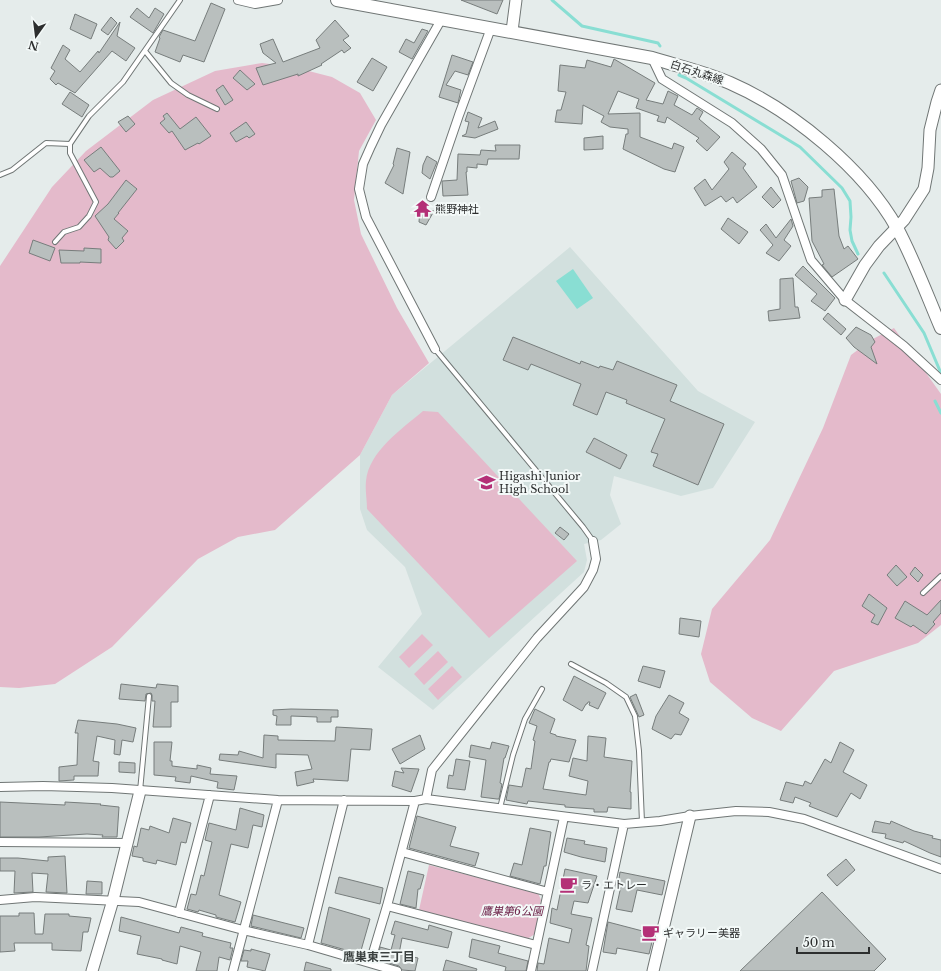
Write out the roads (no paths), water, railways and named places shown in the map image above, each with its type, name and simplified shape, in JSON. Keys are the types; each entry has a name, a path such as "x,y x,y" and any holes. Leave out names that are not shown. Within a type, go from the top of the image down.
{"main road":[{"name":"白石丸森線","path":"337,0 441,20 512,31 652,58 701,72 730,83 780,110 812,134 844,162 879,201 896,228 913,260 941,328"}],"street":[{"path":"238,0 255,4 278,0"},
{"path":"512,31 516,0"},
{"path":"435,349 366,217 360,189 363,164 370,146 441,20"},
{"path":"431,197 458,115 490,28"},
{"path":"652,58 662,79 732,123 761,149 782,176 811,260 845,300 904,346 941,380"},
{"path":"845,300 865,265 879,246 904,220 924,189 928,168 930,130 941,90"},
{"path":"426,799 432,770 537,638 584,587 593,570 596,559 593,541"},
{"path":"0,787 43,786 112,788 278,800 415,801 426,799 624,824 736,811 769,812 804,819 941,870"},
{"path":"92,971 113,900 140,791"},
{"path":"179,913 210,795"},
{"path":"233,971 278,800"},
{"path":"308,945 344,800"},
{"path":"370,963 388,906 415,801"},
{"path":"653,971 690,816"},
{"path":"531,971 564,817"},
{"path":"592,971 624,824"},
{"path":"0,842 128,842"},
{"path":"402,852 548,892"},
{"path":"0,900 35,897 139,902 243,930 308,945 397,971"},
{"path":"388,906 536,945"}],"lane":[{"path":"55,242 64,232 79,227 89,216 96,202 70,153 70,144 89,116 123,82 180,0"},
{"path":"145,51 171,83 188,95 217,110"},
{"path":"0,175 12,170 46,143 70,144"},
{"path":"435,349 593,541"},
{"path":"923,593 941,576"},
{"path":"571,664 606,683 626,697 635,716 639,751 642,822"},
{"path":"500,809 512,755 525,719 542,689"},
{"path":"140,791 149,696"}],"water":[{"path":"573,269 593,298 577,309 556,281"}],"waterway":[{"path":"552,0 582,26 658,43 660,46"},
{"path":"679,75 800,147 842,188 850,201 850,230 852,241 858,254"},
{"path":"884,273 924,333 940,371 939,375"},
{"path":"935,401 941,413"}],"place":[{"name":"熊野神社","path":"422,209"},
{"name":"Higashi Junior High School","path":"486,482"},
{"name":"ラ・エトレー","path":"568,885"},
{"name":"ギャラリー美器","path":"650,933"}],"district":[{"name":"鷹巣東三丁目","path":"379,957"}],"park label":[{"name":"鷹巣第6公園","path":"512,911"}]}
